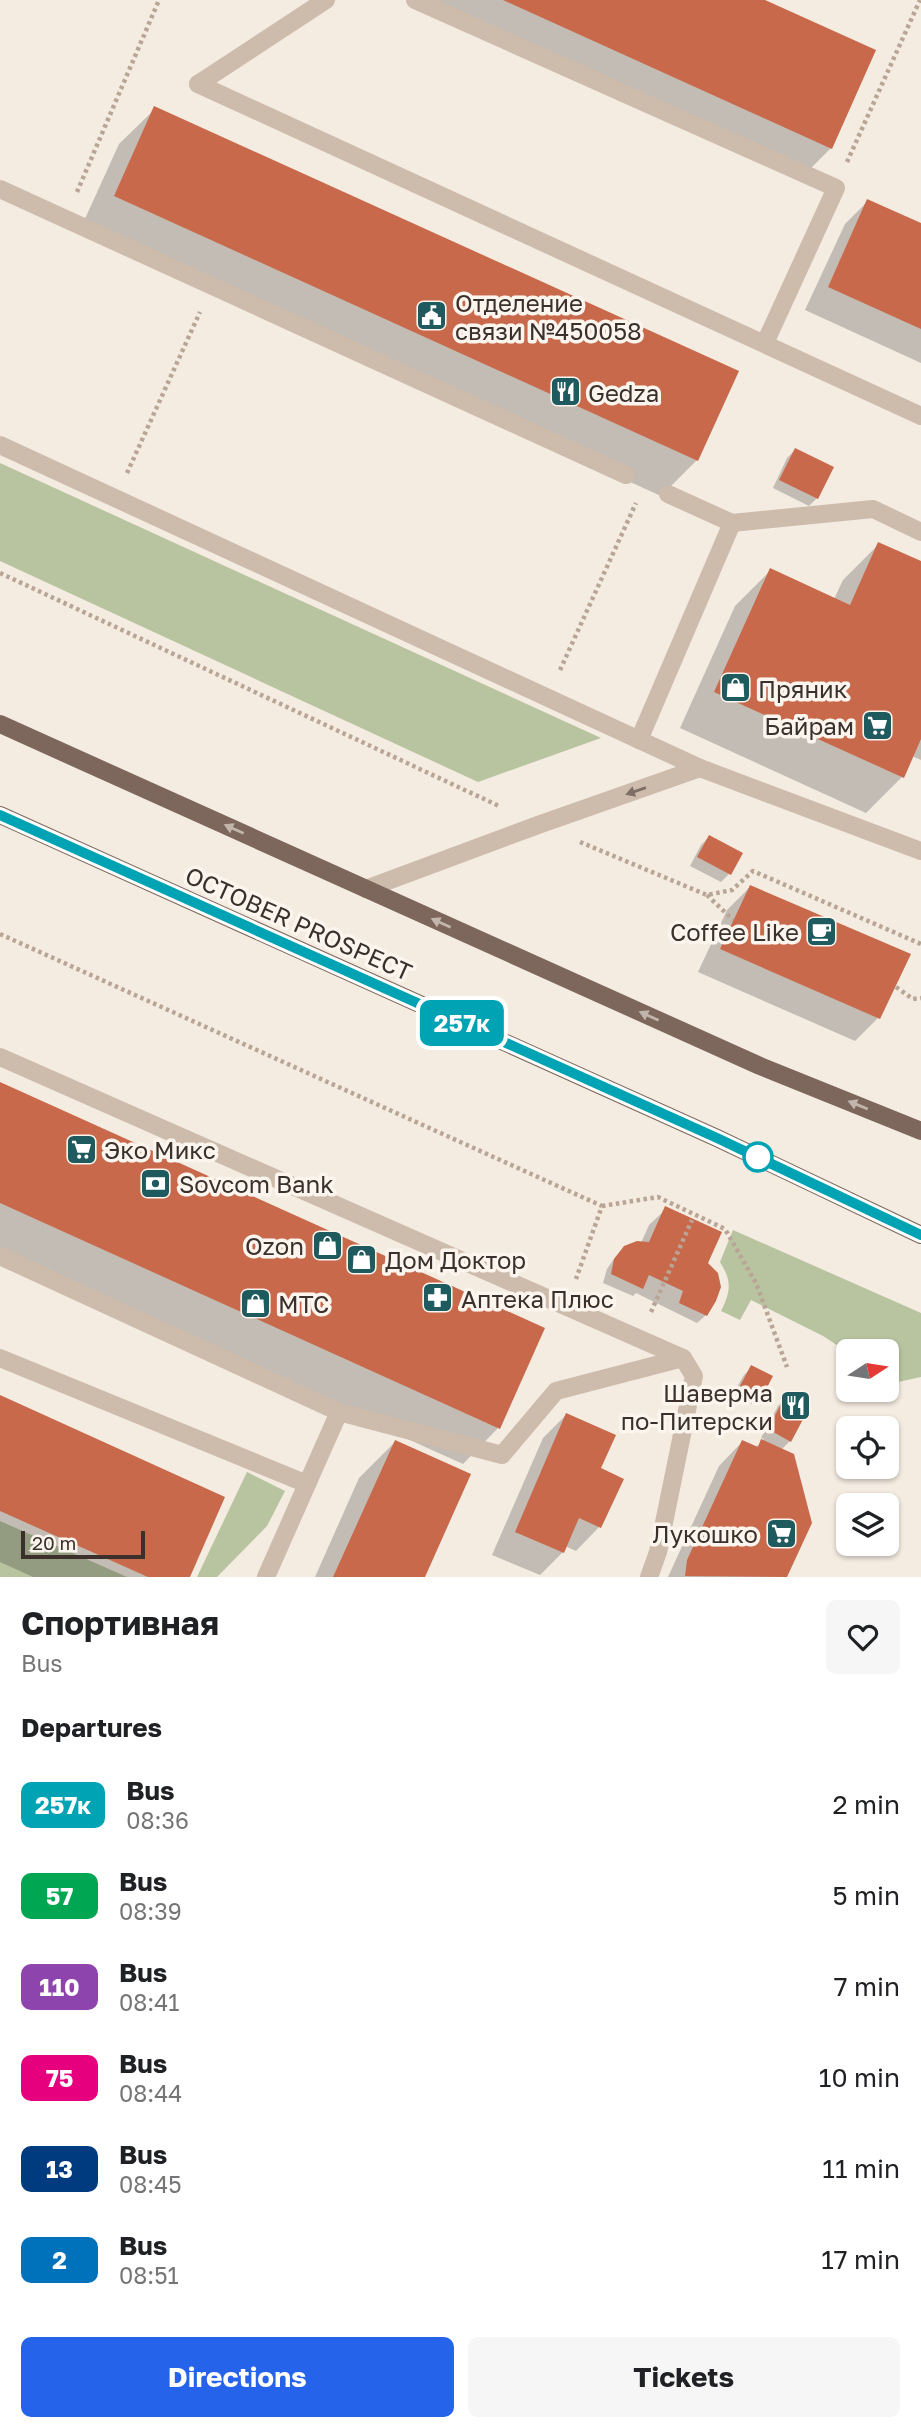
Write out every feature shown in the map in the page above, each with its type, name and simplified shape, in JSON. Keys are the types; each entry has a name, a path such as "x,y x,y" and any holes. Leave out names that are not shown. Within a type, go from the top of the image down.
{"main road":[{"path":"0,724 760,1066 921,1131"},
{"name":"OCTOBER PROSPECT","path":"0,815 717,1138 921,1235"}],"street":[{"path":"326,0 198,84 921,416"},
{"path":"415,0 836,188 765,343"},
{"path":"0,189 626,475"},
{"path":"0,445 700,768 921,851"},
{"path":"668,494 732,523 873,509 921,532"},
{"path":"639,740 732,523"},
{"path":"366,889 700,768"},
{"path":"0,1058 684,1358 694,1376 658,1552 649,1577"},
{"path":"0,1256 339,1412 502,1455 556,1391 684,1358"},
{"path":"0,1358 307,1485"},
{"path":"266,1577 339,1412"}],"path":[{"path":"65,219 159,0"},
{"path":"836,188 920,0"},
{"path":"115,498 212,286"},
{"path":"547,697 639,496"},
{"path":"0,573 538,825 707,895 733,920"},
{"path":"707,895 732,890 753,871 921,944"},
{"path":"0,934 601,1206 658,1197 725,1229 756,1283 787,1367"},
{"path":"896,986 913,999 921,998"},
{"path":"566,1307 601,1206"},
{"path":"664,1283 692,1220"}],"green space":[{"path":"0,463 601,738 478,782 0,561"},
{"path":"733,1230 921,1313 921,1377 900,1382 900,1339 836,1339 836,1344 751,1300 740,1320 721,1311 729,1286 720,1262"},
{"path":"247,1472 285,1491 267,1526 217,1577 197,1577"},
{"path":"0,1521 127,1577 0,1577"}],"building":[{"path":"503,0 765,0 876,50 832,149"},
{"path":"154,106 739,371 698,461 114,196"},
{"path":"867,199 921,223 921,329 828,287"},
{"path":"795,448 834,467 818,499 779,480"},
{"path":"878,542 921,561 921,739 904,778 714,692 770,568 850,605"},
{"path":"709,835 743,853 731,875 697,857"},
{"path":"750,885 911,954 880,1019 720,949"},
{"path":"0,1082 545,1328 500,1429 0,1203"},
{"path":"665,1206 722,1232 708,1263 718,1273 721,1287 707,1316 679,1303 683,1291 649,1275 643,1289 611,1274 614,1259 624,1246 637,1241 649,1242"},
{"path":"751,1365 773,1376 762,1397 740,1386"},
{"path":"0,1395 225,1497 190,1577 148,1577 0,1511"},
{"path":"785,1396 809,1408 791,1442 768,1429"},
{"path":"566,1413 616,1435 601,1468 624,1479 601,1528 579,1518 564,1553 515,1532"},
{"path":"761,1439 794,1454 812,1523 787,1577 685,1576 687,1560 742,1440 758,1447"},
{"path":"395,1440 471,1474 425,1577 333,1577"}],"bus line":[{"name":"257к","path":"0,815 717,1138 921,1235"}],"place":[{"name":"Отделение связи №450058","path":"432,316"},
{"name":"Gedza","path":"565,392"},
{"name":"Пряник","path":"735,688"},
{"name":"Байрам","path":"877,725"},
{"name":"Coffee Like","path":"822,931"},
{"name":"Эко Микс","path":"81,1149"},
{"name":"Sovcom Bank","path":"156,1183"},
{"name":"Ozon","path":"327,1245"},
{"name":"Дом Доктор","path":"362,1259"},
{"name":"Аптека Плюс","path":"438,1298"},
{"name":"МТС","path":"255,1303"},
{"name":"Шаверма по-Питерски","path":"796,1406"},
{"name":"Лукошко","path":"781,1533"}]}
